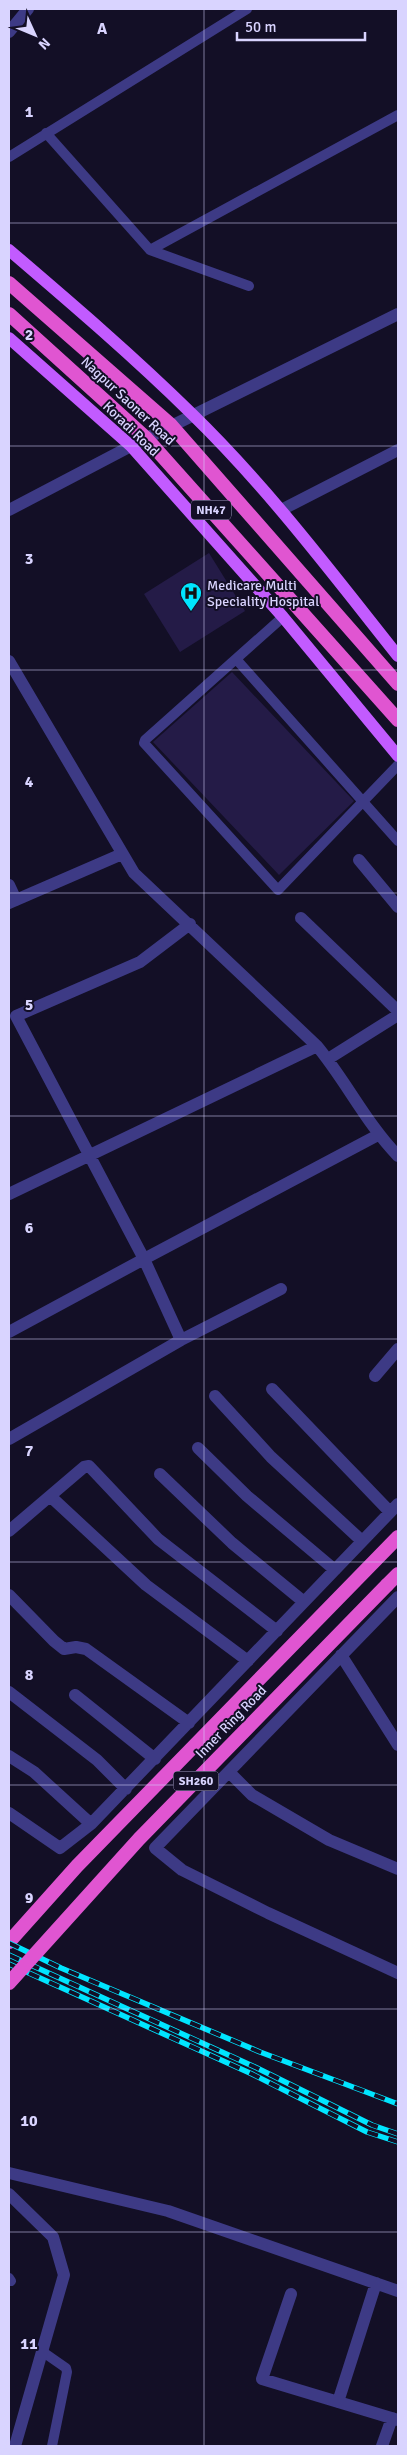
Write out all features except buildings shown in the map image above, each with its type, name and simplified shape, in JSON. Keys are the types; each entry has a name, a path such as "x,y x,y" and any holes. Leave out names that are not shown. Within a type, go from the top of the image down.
{"highway":[{"name":"Nagpur Saoner Road","path":"9,283 172,425 398,684"},
{"name":"Nagpur Saoner Road","path":"9,314 146,438 398,720"},
{"name":"Inner Ring Road","path":"9,1942 78,1866 398,1537"},
{"name":"Inner Ring Road","path":"9,1983 139,1839 398,1574"}],"main road":[{"path":"9,250 93,322 193,415 281,510 398,656"},
{"name":"Koradi Road","path":"9,338 130,446 283,617 398,756"}],"street":[{"path":"9,32 28,9"},
{"path":"9,510 130,446 398,314"},
{"path":"281,510 398,450"},
{"path":"9,661 134,874 190,924 317,1046 328,1059 378,1135 398,1156"},
{"path":"9,885 13,901 122,854"},
{"path":"359,860 398,906"},
{"path":"302,918 398,1011"},
{"path":"181,1340 144,1259 90,1156 13,1018 140,962 190,924"},
{"path":"328,1059 398,1015"},
{"path":"9,1194 317,1046"},
{"path":"9,1332 378,1135"},
{"path":"9,1438 181,1340 281,1289"},
{"path":"374,1376 398,1349"},
{"path":"9,1814 60,1848 91,1824 394,1508 272,1389"},
{"path":"214,1396 271,1457 362,1541"},
{"path":"198,1448 247,1496 335,1570"},
{"path":"9,1531 84,1466 89,1466 158,1539 277,1630"},
{"path":"160,1474 232,1543 304,1602"},
{"path":"50,1496 146,1585 248,1661"},
{"path":"9,1595 64,1649 76,1647 86,1649 189,1723"},
{"path":"398,1597 155,1848 182,1870 268,1913 398,1972"},
{"path":"341,1655 398,1745"},
{"path":"9,1692 97,1760 126,1788"},
{"path":"75,1695 154,1759"},
{"path":"9,1756 34,1772 91,1824"},
{"path":"229,1772 252,1795 320,1835 398,1869"},
{"path":"9,2173 168,2211 398,2291"},
{"path":"9,2194 53,2237 64,2276 15,2446"},
{"path":"338,2402 376,2282"},
{"path":"291,2294 262,2379 395,2419 382,2446"}],"lane":[{"path":"9,157 247,9"},
{"path":"150,250 398,115"},
{"path":"46,133 150,250 249,286"},
{"path":"283,617 145,740 144,743 278,890 362,801 398,766"},
{"path":"236,659 398,841"},
{"path":"43,2352 66,2368 67,2372 52,2446"}],"railway":[{"path":"9,1943 61,1968 260,2052 398,2104"},
{"path":"9,1955 257,2068 372,2125 398,2134"},
{"path":"9,1964 252,2074 367,2132 398,2142"}],"place":[{"name":"Medicare Multi Speciality Hospital","path":"191,612"}]}
